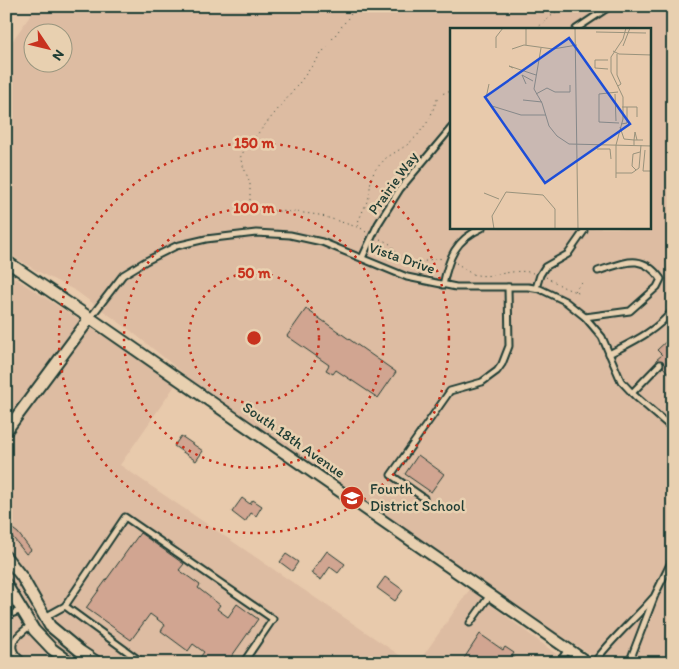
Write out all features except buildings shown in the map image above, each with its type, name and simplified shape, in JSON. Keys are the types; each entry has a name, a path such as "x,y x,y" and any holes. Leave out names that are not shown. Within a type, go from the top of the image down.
{"street":[{"name":"South 18th Avenue","path":"6,261 588,663"},
{"path":"6,431 10,418 90,318"},
{"path":"6,557 22,577 50,626 98,663"},
{"path":"6,584 31,625 52,649 71,663"}],"lane":[{"path":"578,28 609,7 614,6"},
{"name":"Prairie Way","path":"362,258 400,189 450,129"},
{"path":"443,285 449,261 460,242 468,235 480,229"},
{"path":"536,288 545,267 568,254 584,231"},
{"name":"Vista Drive","path":"90,318 123,275 176,246 206,239 256,233 290,235 322,242 407,277 443,285 536,288 566,301 585,317 602,337 621,381 673,429"},
{"path":"585,317 630,311 657,287 661,279 648,265 641,263 629,262 598,271"},
{"path":"424,498 391,475 450,391 482,382 497,371 502,364 509,346 508,287"},
{"path":"609,354 648,334 673,310"},
{"path":"632,393 660,364"},
{"path":"45,617 65,606 125,517 272,619 243,663"},
{"path":"629,663 655,595 673,558"},
{"path":"470,623 490,594"},
{"path":"594,663 655,595"},
{"path":"65,606 143,663"},
{"path":"6,616 22,610"},
{"path":"25,663 16,656 12,646 15,637 31,625"},
{"path":"559,663 568,649"}],"path":[{"path":"357,6 294,90 245,149 240,158 250,183 250,201 254,208 257,210 319,215 361,228 387,242 396,256 408,262 417,263 440,258 474,274 497,274 516,270 540,275 573,292 581,294"},
{"path":"537,28 563,6"},
{"path":"361,228 358,224 359,218 369,197 371,179 375,170 386,158 412,141 429,120 438,96 450,92"},
{"path":"573,292 582,282"}],"shaded area":[{"path":"37,6 673,6 673,663 604,663 527,614 210,395 131,331 76,291 37,271 6,252 6,50 22,27 22,72 72,72 72,22 26,22"},
{"path":"6,272 176,384 120,465 411,663 6,663"},
{"path":"470,589 568,663 418,663"}],"place":[{"name":"Fourth District School","path":"352,498"}]}
